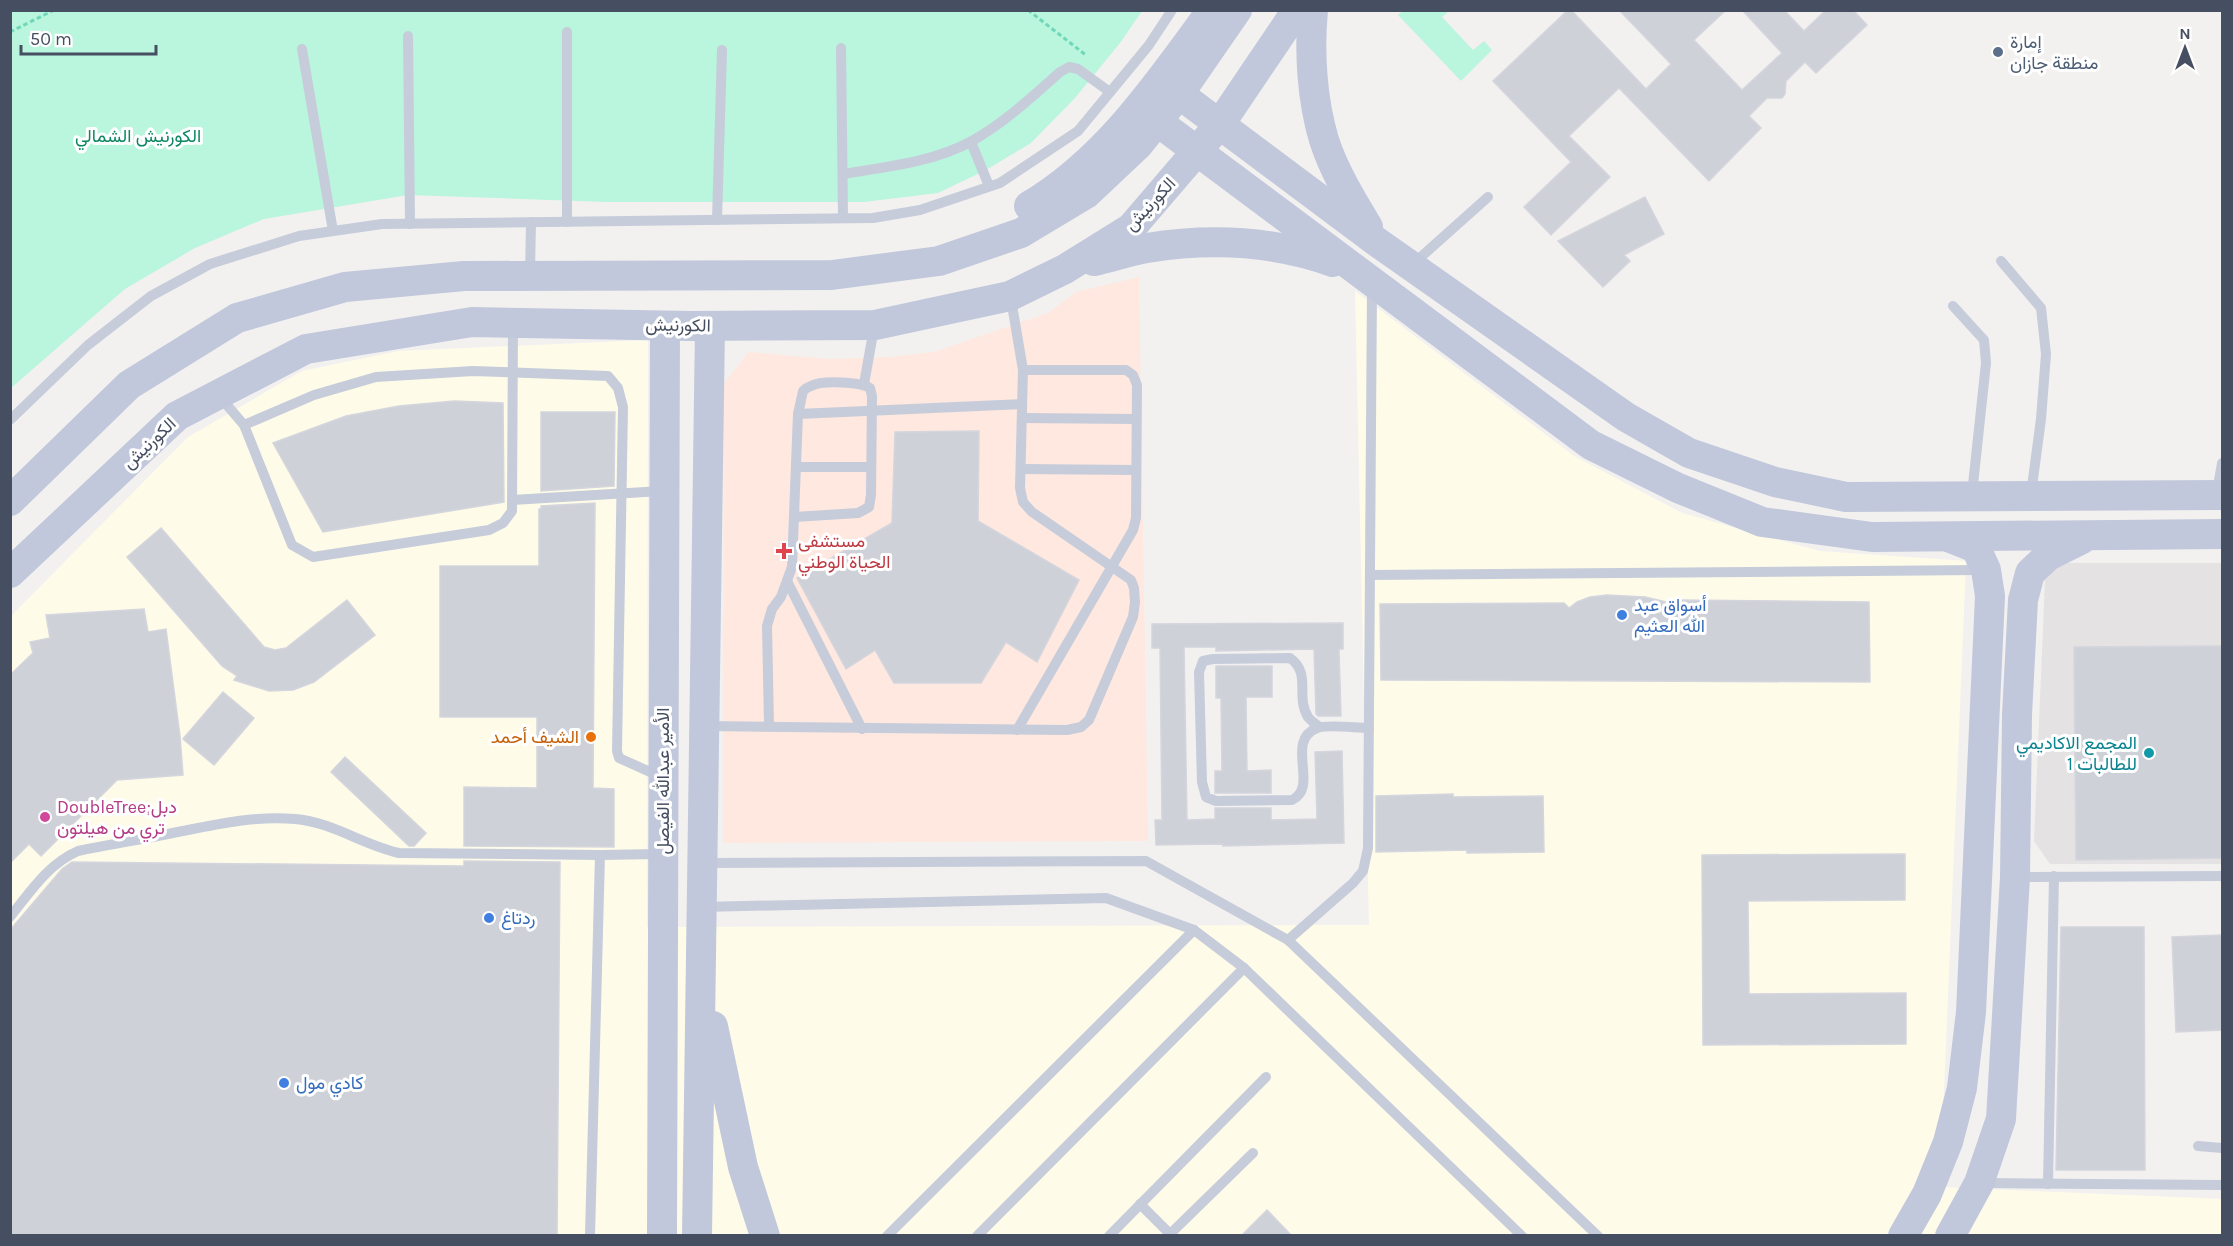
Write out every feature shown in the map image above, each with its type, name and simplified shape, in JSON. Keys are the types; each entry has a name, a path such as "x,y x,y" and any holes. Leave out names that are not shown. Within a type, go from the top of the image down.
{"street":[{"path":"877,268 946,246 1006,220 1049,195 1090,160 1139,108 1212,10"},
{"path":"10,501 129,385 237,318 345,287 464,276 832,275 939,261 1021,233 1086,194 1139,144 1179,94 1237,10"},
{"name":"الكورنيش","path":"10,573 177,416 306,349 472,322 513,321 665,326 875,325 1010,296 1065,269 1131,228 1220,124 1297,10"},
{"path":"1313,10 1312,57 1316,98 1324,140 1344,189 1377,242"},
{"path":"1179,94 1411,266 1626,417 1689,453 1775,482 1846,497 2219,495"},
{"path":"1158,122 1591,445 1678,488 1762,522 1872,537 2223,534"},
{"path":"1065,269 1146,248 1197,243 1259,244 1303,251 1363,275"},
{"name":"الأمير عبدالله الفيصل","path":"659,1229 665,326"},
{"path":"698,1236 710,326"},
{"path":"1950,1236 1979,1183 2001,1119 2015,877 2018,715 2024,600 2030,573 2048,556 2087,536"},
{"path":"1903,1236 1926,1194 1948,1142 1962,1088 1971,1012 1990,596 1986,570 1976,548 1948,537"},
{"path":"1986,570 2030,573"},
{"path":"701,967 742,1167 765,1236"}],"lane":[{"path":"12,417 88,345 151,296 210,264 299,236 382,224 873,218 920,210 1000,183 1078,131 1149,45 1172,10"},
{"path":"567,32 567,222"},
{"path":"408,36 410,224"},
{"path":"841,48 843,218"},
{"path":"302,49 333,231"},
{"path":"717,220 722,51"},
{"path":"843,174 921,160 971,142 1008,118 1060,72 1069,67 1078,69 1110,92"},
{"path":"971,142 989,186"},
{"path":"1411,266 1488,197"},
{"path":"529,276 531,222"},
{"path":"2001,261 2041,308 2046,354 2041,419 2030,497"},
{"path":"1288,940 1353,883 1363,871 1368,848 1370,575 1363,275"},
{"path":"704,726 1067,730 1081,727 1089,720 1133,617 1134,588 1131,580 1032,512 1023,502 1021,470 1023,370 1010,296"},
{"path":"1953,306 1984,340 1986,363 1972,498"},
{"path":"218,395 244,425 292,545 313,557 489,530 503,523 512,511 513,321"},
{"path":"864,384 875,325"},
{"path":"1017,730 1133,530 1136,518 1137,386 1133,375 1126,370 1023,370"},
{"path":"244,425 314,395 376,377 473,371 608,376 618,388 624,407 617,751 620,758 663,778"},
{"path":"769,726 767,626 772,609 781,597 792,567 798,414 802,391 822,383 864,384 870,388 872,409 869,507 858,513 794,517"},
{"path":"798,414 1022,404"},
{"path":"1022,418 1136,419"},
{"path":"2219,495 2223,463"},
{"path":"796,467 871,466"},
{"path":"1021,470 1136,470"},
{"path":"512,500 664,491"},
{"path":"1370,575 1986,570"},
{"path":"787,581 862,729"},
{"path":"1319,727 1305,709 1302,670 1290,658 1203,661 1199,672 1202,782 1206,797 1216,801 1292,800 1299,797 1303,791 1303,741 1308,734 1319,727 1369,728"},
{"path":"10,917 48,871 64,857 78,851 214,825 261,819 295,819 322,824 384,850 399,853 663,854"},
{"path":"590,1236 600,855"},
{"path":"702,863 1146,861 1288,940 1598,1236"},
{"path":"2048,1184 2054,876"},
{"path":"2015,877 2223,876"},
{"path":"702,907 1106,898 1194,930 1244,968 1522,1236"},
{"path":"887,1236 1194,930"},
{"path":"977,1236 1244,968"},
{"path":"1109,1236 1266,1077"},
{"path":"2199,1146 2223,1148"},
{"path":"1140,1204 1169,1235 1254,1153"},
{"path":"1979,1183 2223,1185"}],"path":[{"path":"10,32 54,10"},
{"path":"1028,10 1092,60"}],"shaded area":[{"name":"مستشفى الحياة الوطني","path":"1139,277 1148,841 723,843 724,383 749,352 829,359 890,357 934,352 1048,313 1076,292","holes":["979,431 978,521 1036,661 1006,642 875,650 847,668 892,523 895,432"]},
{"path":"1355,291 1574,456 1682,513 1820,551 1966,561 1940,1187 2222,1199 2222,1236 11,1236 11,616 188,437 302,371 399,351 648,340 647,927 1369,925"},
{"path":"2060,563 2222,563 2222,864 2050,864 2034,841 2045,579"}],"green space":[{"path":"1404,10 1449,11 1442,17 1473,50 1484,41 1492,50 1461,81 1398,15"},
{"name":"الكورنيش الشمالي","path":"11,11 1142,11 1120,43 1075,98 1031,143 986,170 938,193 864,202 606,202 408,195 264,219 195,248 125,289 11,388"}],"building":[{"path":"1568,10 1571,10 1646,89 1671,64 1619,10 1726,10 1694,40 1742,90 1782,53 1742,10 1784,10 1804,31 1826,10 1853,10 1867,25 1816,73 1805,62 1786,81 1785,94 1782,98 1767,98 1749,116 1761,128 1709,181 1619,88 1569,136 1610,177 1551,235 1524,207 1571,162 1493,81"},
{"path":"1645,197 1664,234 1624,255 1630,261 1603,287 1558,241"},
{"path":"454,401 503,403 504,502 323,532 273,443 346,416 399,406"},
{"path":"541,412 615,412 614,486 541,491"},
{"name":"مستشفى الحياة الوطني","path":"979,431 978,521 1079,580 1037,662 1006,642 981,683 894,683 875,650 846,669 797,578 892,523 895,432"},
{"path":"595,503 593,788 614,789 614,847 464,846 464,787 537,788 537,717 440,717 440,566 539,566 539,509 541,506"},
{"path":"161,528 264,647 275,650 286,648 347,600 375,635 314,682 293,690 269,691 234,680 237,676 222,666 127,557"},
{"path":"1607,595 1645,597 1679,605 1679,600 1869,602 1870,682 1381,680 1380,604 1564,603 1569,608 1590,597"},
{"path":"144,609 148,632 166,629 183,775 117,780 41,856 29,844 10,863 10,675 33,653 30,642 50,638 46,615"},
{"path":"1343,623 1343,649 1339,649 1341,716 1318,716 1316,714 1314,649 1216,651 1216,647 1184,647 1187,820 1215,819 1215,808 1271,808 1271,820 1317,819 1315,752 1342,751 1344,843 1156,845 1155,820 1162,820 1160,648 1152,648 1152,624"},
{"name":"المجمع الاكاديمي 1 للطالبات","path":"2223,646 2223,858 2076,860 2074,647"},
{"path":"1216,666 1272,666 1272,697 1246,697 1247,771 1271,770 1271,793 1215,793 1215,771 1222,771 1221,698 1216,698"},
{"path":"223,692 254,718 214,765 183,739"},
{"path":"345,757 426,833 414,846 409,846 331,772"},
{"path":"1453,794 1453,797 1543,796 1544,852 1467,853 1467,850 1376,852 1376,796"},
{"path":"1905,854 1905,900 1748,901 1749,994 1906,993 1906,1044 1703,1045 1702,855"},
{"name":"كادي مول","path":"464,861 560,862 557,1236 10,1236 10,930 62,869 72,862 464,866"},
{"path":"2061,927 2144,927 2145,1170 2056,1170"},
{"path":"2222,935 2223,1030 2176,1032 2172,937"},
{"path":"1267,1210 1292,1236 1241,1236"}],"place":[{"name":"إمارة منطقة جازان","path":"1998,52"},
{"name":"مستشفى الحياة الوطني","path":"784,551"},
{"name":"أسواق عبد الله العثيم","path":"1622,615"},
{"name":"الشيف أحمد","path":"591,737"},
{"name":"المجمع الاكاديمي 1 للطالبات","path":"2149,753"},
{"name":"DoubleTree;دبل تري من هيلتون","path":"45,817"},
{"name":"ردتاغ","path":"489,918"},
{"name":"كادي مول","path":"284,1083"}]}
